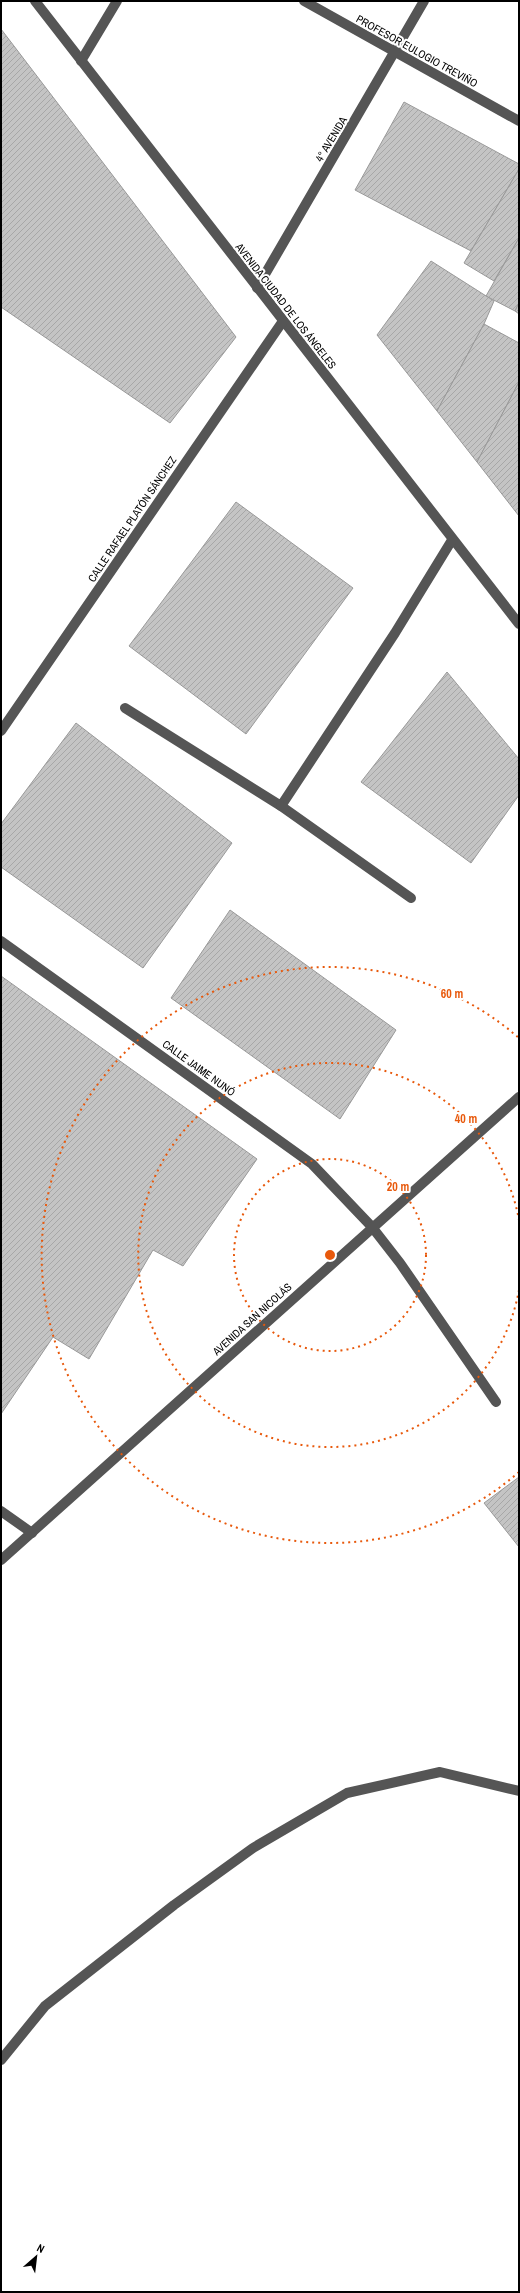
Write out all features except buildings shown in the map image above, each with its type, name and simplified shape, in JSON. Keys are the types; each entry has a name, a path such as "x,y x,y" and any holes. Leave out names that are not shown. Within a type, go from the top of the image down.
{"street":[{"name":"AVENIDA CIUDAD DE LOS ÁNGELES","path":"35,1 452,540 519,624"},
{"path":"81,61 117,1"},
{"name":"PROFESOR EULOGIO TREVIÑO","path":"304,1 519,121"},
{"name":"4° AVENIDA","path":"257,288 396,53 424,1"},
{"name":"CALLE RAFAEL PLATÓN SÁNCHEZ","path":"1,731 282,321"},
{"path":"280,806 394,633 452,540"},
{"path":"125,708 280,806 411,898"},
{"name":"CALLE JAIME NUNÓ","path":"1,941 312,1164 372,1227 400,1263 496,1402"},
{"name":"AVENIDA SAN NICOLÁS","path":"1,1560 519,1097"},
{"path":"1,1511 32,1533"},
{"path":"1,2060 44,2006 174,1905 254,1848 347,1793 440,1772 519,1791"}]}
